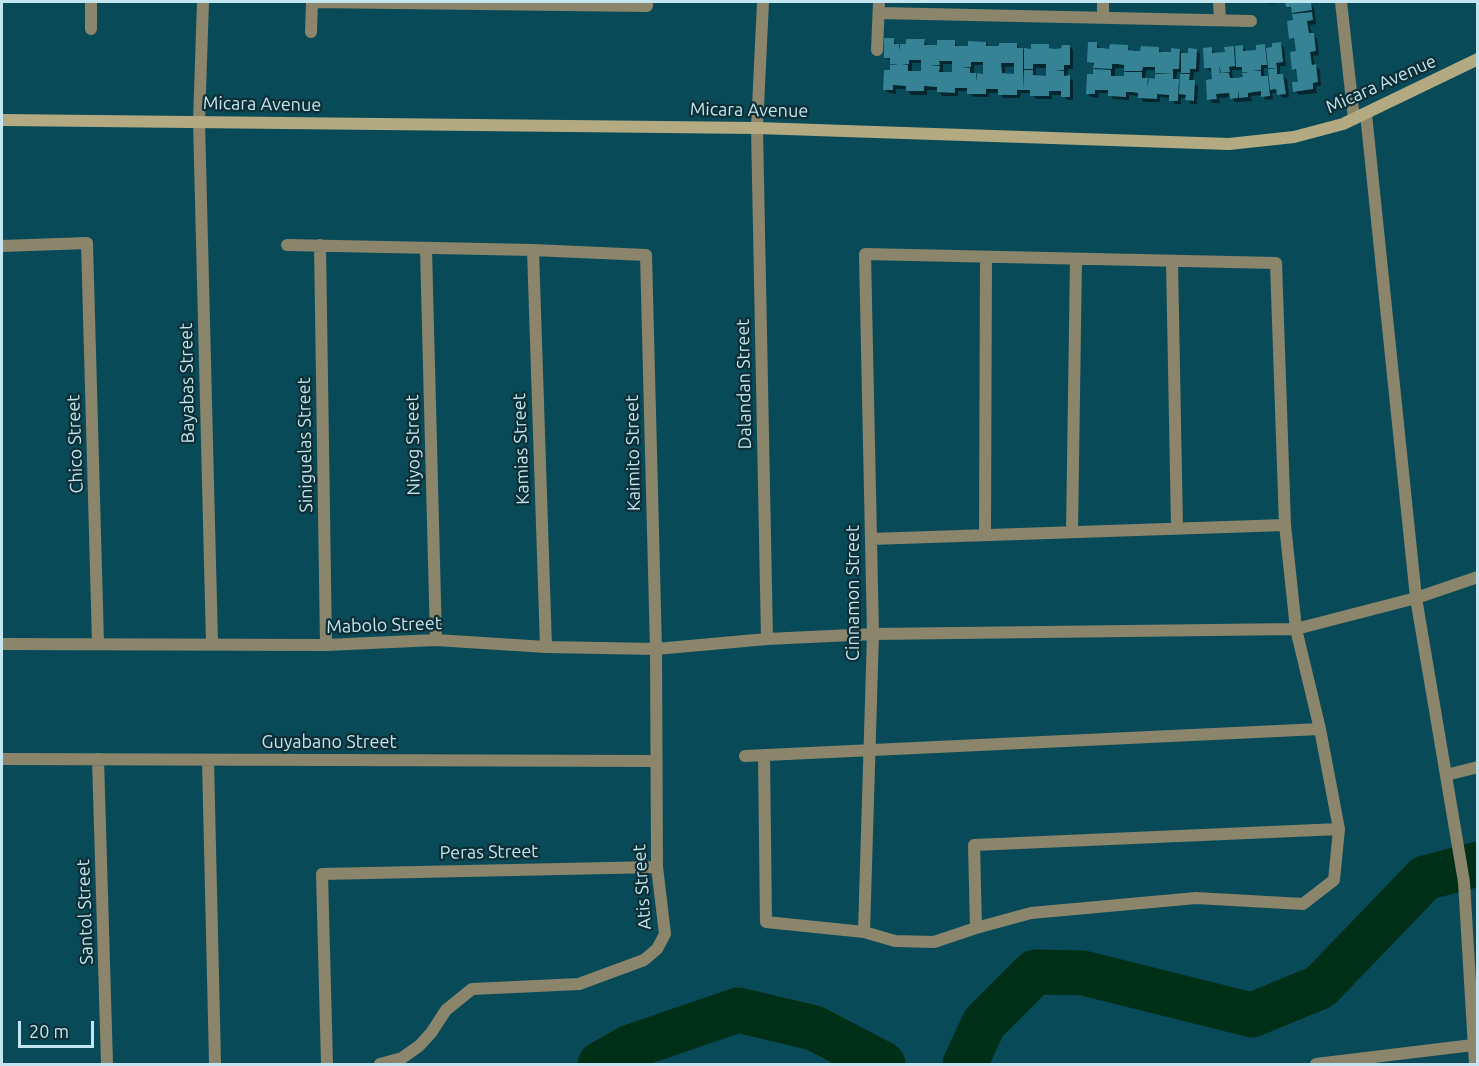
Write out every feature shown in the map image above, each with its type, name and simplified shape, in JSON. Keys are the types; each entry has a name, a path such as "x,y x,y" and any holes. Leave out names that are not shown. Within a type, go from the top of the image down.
{"street":[{"path":"91,2 91,30"},
{"name":"Bayabas Street","path":"202,2 199,121 212,644"},
{"path":"311,32 312,2 647,4"},
{"name":"Dalandan Street","path":"763,2 757,128 767,639"},
{"path":"987,15 988,2"},
{"path":"1102,18 1103,2"},
{"path":"1219,2 1220,20"},
{"path":"1341,2 1360,116 1416,598 1464,882 1474,1013 1475,1065"},
{"path":"877,50 879,7 987,15 1251,21"},
{"name":"Micara Avenue","path":"2,120 757,128 1229,144 1293,137 1360,116 1478,58"},
{"name":"Chico Street","path":"2,246 87,243 98,643"},
{"path":"287,245 533,250"},
{"name":"Siniguelas Street","path":"320,245 326,645"},
{"name":"Niyog Street","path":"426,249 436,640"},
{"name":"Kaimito Street","path":"533,250 646,255 656,649"},
{"name":"Kamias Street","path":"533,250 546,646"},
{"name":"Cinnamon Street","path":"864,933 873,634 865,254 986,257"},
{"path":"764,755 765,922 864,933 895,941 934,942 1030,913 1196,898 1303,904 1334,880 1339,829 1320,729 1296,629 1286,525 1276,263 986,257 985,535"},
{"path":"1072,532 1076,259"},
{"path":"1172,261 1176,528"},
{"path":"871,539 1286,525"},
{"name":"Mabolo Street","path":"2,644 326,645 436,640 656,649 767,639 873,634 1296,629 1416,598 1478,577"},
{"name":"Atis Street","path":"380,1065 402,1058 419,1046 446,1010 472,989 579,984 644,960 657,949 665,934 657,867 656,649"},
{"path":"745,756 1320,729"},
{"name":"Guyabano Street","path":"2,759 656,761"},
{"name":"Santol Street","path":"98,759 107,1065"},
{"path":"208,760 215,1065"},
{"path":"1446,775 1478,767"},
{"path":"976,928 974,845 1339,829"},
{"name":"Peras Street","path":"327,1065 322,874 657,867"},
{"path":"1316,1065 1473,1045"}],"building":[{"path":"1285,2 1311,2 1312,10 1292,13 1291,7 1286,7"},
{"path":"1312,12 1313,20 1307,21 1309,33 1314,33 1316,51 1310,52 1312,65 1316,64 1318,82 1313,83 1313,89 1293,92 1292,82 1298,82 1296,69 1292,70 1290,52 1296,51 1294,38 1289,39 1287,21 1293,20 1292,14"},
{"path":"884,38 894,38 894,44 899,44 899,51 900,44 906,44 906,39 925,39 924,45 937,45 937,40 955,40 955,46 968,46 968,41 986,42 986,46 1017,43 1017,48 1023,48 1023,90 1017,90 1017,95 998,95 998,89 986,89 986,94 967,94 967,88 955,88 955,93 937,92 937,87 924,86 924,91 906,91 906,86 893,85 893,90 883,90 884,70 890,70 890,65 898,65 890,64 890,58 884,58","holes":["909,60 921,60 921,71 908,71 908,65 901,65 909,64","939,61 952,61 952,72 939,72 940,66 930,66 940,65","971,62 983,62 983,74 977,73 977,82 976,73 970,73 970,68 961,68 971,67","1001,63 1014,63 1014,74 1002,73"]},
{"path":"1088,42 1097,42 1097,48 1109,49 1110,44 1128,45 1128,50 1134,51 1140,51 1141,46 1159,47 1159,52 1171,52 1171,48 1180,49 1179,69 1173,69 1173,74 1155,73 1155,67 1143,67 1142,71 1124,71 1124,65 1117,64 1112,64 1112,69 1093,68 1094,63 1087,62"},
{"path":"1281,42 1283,62 1276,63 1277,68 1268,68 1266,48 1272,47 1272,43"},
{"path":"1031,44 1049,44 1049,48 1055,49 1061,48 1062,45 1070,45 1070,65 1064,65 1064,70 1054,71 1064,71 1064,76 1070,75 1070,97 1061,97 1061,91 1049,91 1049,96 1030,96 1030,90 1023,90 1024,70 1033,70 1033,75 1046,76 1046,64 1033,64 1033,69 1024,69 1024,48 1031,49"},
{"path":"1265,44 1267,65 1261,65 1261,70 1252,70 1261,71 1261,76 1268,76 1270,96 1261,97 1261,91 1248,93 1248,97 1239,98 1238,90 1238,98 1230,99 1229,93 1216,94 1217,99 1207,100 1206,80 1212,79 1211,68 1204,68 1203,48 1212,47 1212,53 1225,52 1224,47 1234,46 1235,66 1229,67 1230,72 1221,73 1229,73 1230,78 1243,77 1242,73 1249,72 1242,72 1242,67 1236,67 1235,46 1243,45 1243,51 1256,50 1256,45"},
{"path":"1188,48 1197,49 1196,69 1190,69 1190,73 1181,73 1181,53 1188,53"},
{"path":"1277,68 1277,74 1283,74 1286,94 1277,95 1276,89 1270,90 1268,69"},
{"path":"1093,69 1111,70 1111,76 1124,76 1124,72 1142,72 1142,78 1148,78 1147,88 1149,78 1155,79 1155,74 1173,74 1173,79 1179,79 1178,101 1169,101 1169,95 1157,94 1157,99 1138,98 1138,93 1132,92 1126,92 1126,97 1108,96 1108,90 1095,90 1095,94 1086,94 1087,74 1093,74"},
{"path":"1180,74 1190,74 1189,80 1195,80 1194,101 1185,100 1186,95 1179,94"}],"waterway":[{"path":"965,1064 984,1023 1035,972 1083,973 1252,1015 1320,987 1425,878 1478,864"},
{"path":"600,1064 630,1047 738,1010 814,1028 883,1064"}]}
